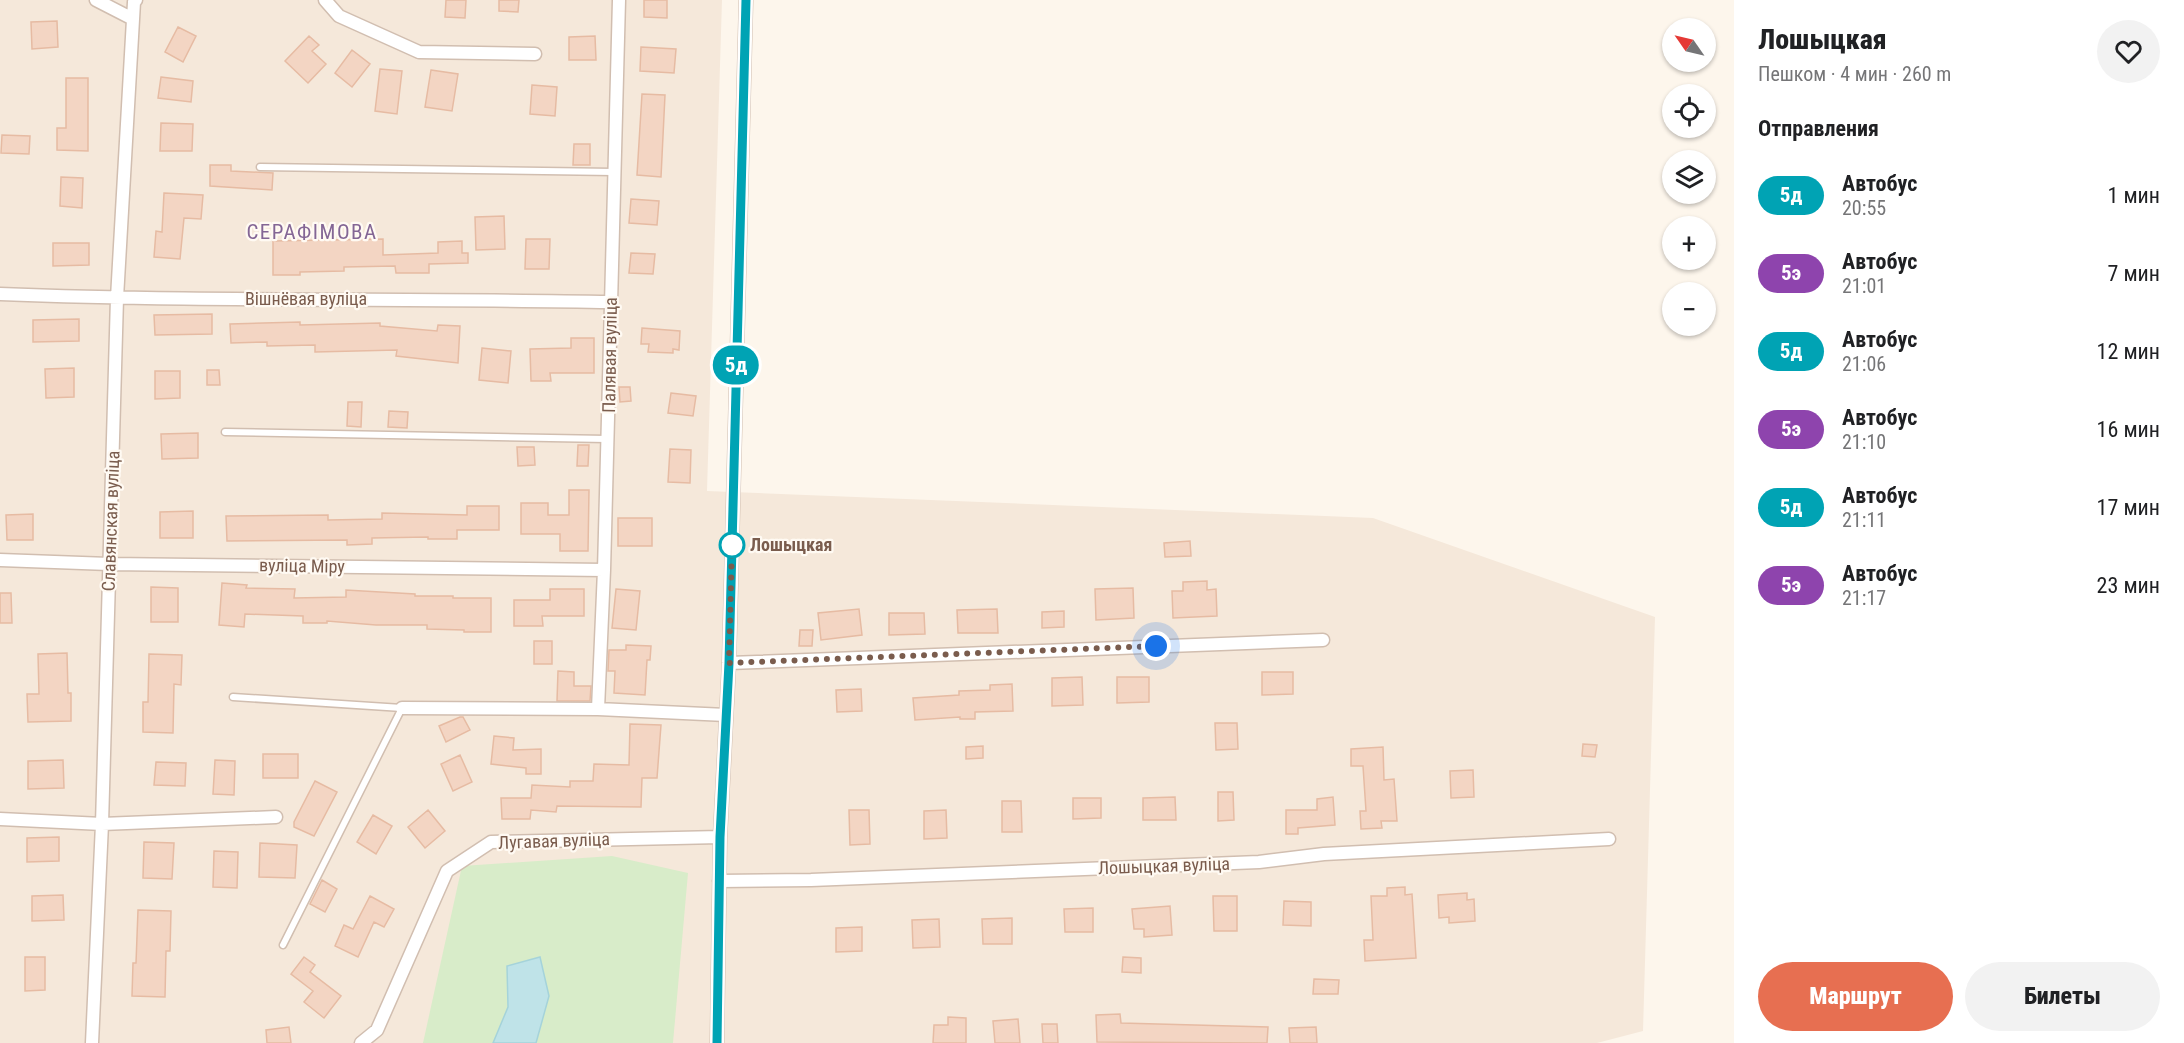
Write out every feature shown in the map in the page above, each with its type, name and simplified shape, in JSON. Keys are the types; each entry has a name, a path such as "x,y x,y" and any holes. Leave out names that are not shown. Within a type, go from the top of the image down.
{"street":[{"path":"96,0 133,19"},
{"name":"Славянская вуліца","path":"92,1043 102,824 117,298 134,0"},
{"path":"326,0 339,16 419,52 535,54"},
{"name":"Палявая вуліца","path":"598,709 620,0"},
{"path":"717,1043 720,837 729,663 746,0"},
{"name":"Вішнёвая вуліца","path":"0,294 117,298 611,302"},
{"name":"вуліца Міру","path":"0,560 110,564 604,570"},
{"path":"729,663 1323,640"},
{"path":"402,708 598,709 726,715"},
{"path":"0,819 102,824 276,817"},
{"name":"Лугавая вуліца","path":"361,1043 377,1030 447,871 490,842 720,837"},
{"name":"Лошыцкая вуліца","path":"719,881 811,880 1258,862 1324,854 1609,839"}],"lane":[{"path":"260,167 615,171"},
{"path":"225,432 608,439"},
{"path":"233,697 402,708 283,945"},
{"path":"373,1043 377,1030"}],"shaded area":[{"path":"0,0 722,0 707,491 1373,518 1655,617 1643,1031 1597,1043 0,1043"}],"green space":[{"path":"612,856 688,873 673,1043 423,1043 462,866"}],"water":[{"path":"540,957 549,996 536,1043 493,1043 508,1007 507,966"}],"building":[{"path":"446,0 466,0 465,18 445,17"},
{"path":"499,0 519,0 518,12 499,11"},
{"path":"644,0 667,0 667,18 644,17"},
{"path":"57,21 58,47 32,49 31,22"},
{"path":"178,27 196,36 183,62 165,52"},
{"path":"309,36 319,45 312,51 326,64 308,83 285,61"},
{"path":"595,36 596,60 569,60 569,37"},
{"path":"641,47 676,49 674,73 640,71"},
{"path":"352,50 370,64 352,87 335,73"},
{"path":"380,69 402,71 397,114 375,111"},
{"path":"431,70 458,74 452,111 425,107"},
{"path":"161,77 193,81 191,102 158,98"},
{"path":"66,78 88,78 88,151 57,150 57,128 66,128"},
{"path":"532,85 557,87 555,116 530,114"},
{"path":"642,94 665,95 661,177 637,175"},
{"path":"161,123 193,124 192,151 160,151"},
{"path":"2,135 30,136 29,154 1,153"},
{"path":"574,144 590,144 590,165 573,165"},
{"path":"210,165 231,165 231,171 273,173 272,190 210,186"},
{"path":"61,177 83,178 82,208 60,206"},
{"path":"164,193 203,195 201,219 184,218 180,259 154,257 156,231 162,232"},
{"path":"631,199 659,201 657,225 629,223"},
{"path":"504,216 505,249 476,250 475,217"},
{"path":"383,239 383,255 438,253 438,242 462,241 462,253 468,253 468,263 429,264 429,273 396,273 395,266 344,267 344,271 273,275 273,241"},
{"path":"526,239 550,239 549,269 525,269"},
{"path":"53,243 89,243 89,265 53,266"},
{"path":"631,253 655,254 653,274 629,273"},
{"path":"212,314 212,334 155,335 154,315"},
{"path":"79,319 79,341 33,342 33,320"},
{"path":"300,322 300,325 380,323 380,326 437,331 438,325 460,326 458,363 396,356 397,350 315,352 315,345 267,346 267,342 231,343 230,324"},
{"path":"642,328 680,331 679,350 673,349 673,353 648,352 649,344 641,344"},
{"path":"571,338 594,338 594,373 550,373 551,381 531,381 530,349 571,348"},
{"path":"482,348 511,351 508,383 479,380"},
{"path":"74,368 74,397 46,398 45,369"},
{"path":"207,370 219,370 220,385 207,385"},
{"path":"155,371 180,371 180,398 155,399"},
{"path":"619,387 630,387 631,401 620,402"},
{"path":"671,393 696,396 693,416 668,413"},
{"path":"348,402 362,402 361,427 347,426"},
{"path":"389,411 408,412 407,428 388,427"},
{"path":"198,433 198,458 162,459 161,434"},
{"path":"578,445 589,445 588,466 577,466"},
{"path":"517,447 534,447 535,465 518,466"},
{"path":"670,449 691,450 690,483 668,482"},
{"path":"569,490 589,490 588,551 560,551 560,534 521,534 521,503 548,503 548,515 569,515"},
{"path":"467,506 499,506 499,530 457,530 457,539 372,538 372,544 347,545 347,540 227,541 226,516 328,515 328,520 382,519 382,513 467,515"},
{"path":"193,511 193,538 160,538 160,512"},
{"path":"33,514 33,540 7,540 6,515"},
{"path":"618,518 652,518 652,546 618,546"},
{"path":"1190,541 1191,556 1165,557 1164,543"},
{"path":"1207,581 1207,590 1216,589 1217,616 1173,618 1172,591 1183,591 1183,582"},
{"path":"222,583 247,585 246,588 295,589 294,598 346,597 346,590 415,594 415,596 491,598 491,632 427,629 427,625 376,625 327,621 327,623 303,623 303,616 245,614 244,627 219,625"},
{"path":"151,587 178,588 178,622 151,622"},
{"path":"1133,588 1134,618 1096,620 1095,589"},
{"path":"550,589 584,589 584,616 542,616 543,626 514,626 514,600 550,600"},
{"path":"616,589 640,591 636,630 612,628"},
{"path":"0,593 11,593 12,623 0,623"},
{"path":"859,609 862,635 821,640 818,613"},
{"path":"997,609 998,633 958,633 957,610"},
{"path":"1064,611 1064,627 1042,628 1042,612"},
{"path":"889,613 924,613 925,634 889,635"},
{"path":"800,630 813,630 812,646 799,646"},
{"path":"534,641 552,641 552,664 534,664"},
{"path":"626,645 651,646 650,660 647,660 645,695 614,693 615,671 608,671 609,650 626,650"},
{"path":"67,653 71,721 28,722 27,694 39,694 38,654"},
{"path":"149,654 182,655 181,685 174,684 173,733 143,732 143,702 148,702"},
{"path":"558,671 574,672 574,686 591,686 590,701 557,701"},
{"path":"1262,672 1293,672 1293,694 1262,695"},
{"path":"1082,677 1083,705 1052,706 1052,678"},
{"path":"1117,677 1149,677 1149,702 1117,703"},
{"path":"1012,684 1013,711 975,712 975,719 960,719 960,717 915,720 913,698 959,695 959,691 990,690 990,685"},
{"path":"861,689 862,711 837,712 836,690"},
{"path":"463,717 470,730 446,742 439,726"},
{"path":"1215,723 1237,723 1238,749 1216,750"},
{"path":"630,724 661,725 657,778 642,778 641,807 557,806 556,812 531,810 530,819 502,819 501,798 531,798 532,785 570,787 570,781 593,781 594,764 629,765"},
{"path":"494,736 514,738 513,750 541,749 541,774 526,774 526,768 491,764"},
{"path":"1583,744 1597,745 1595,757 1582,756"},
{"path":"983,746 983,758 966,759 966,747"},
{"path":"1383,747 1384,780 1394,779 1397,821 1381,821 1382,828 1361,829 1360,811 1366,811 1363,766 1351,766 1351,749"},
{"path":"263,754 298,754 298,778 263,778"},
{"path":"460,755 472,782 453,791 441,764"},
{"path":"63,760 64,788 28,789 28,761"},
{"path":"215,760 235,761 234,795 213,794"},
{"path":"156,762 186,763 185,786 154,785"},
{"path":"1473,770 1474,797 1451,798 1450,771"},
{"path":"315,781 337,792 314,836 294,827 294,822"},
{"path":"1218,792 1233,792 1234,820 1218,821"},
{"path":"1175,797 1176,820 1143,820 1143,798"},
{"path":"1333,797 1335,825 1298,828 1298,834 1286,834 1286,810 1317,810 1317,799"},
{"path":"1073,798 1101,798 1101,818 1073,819"},
{"path":"1002,801 1021,801 1022,832 1002,832"},
{"path":"428,810 445,831 425,848 408,827"},
{"path":"849,810 869,810 870,844 850,845"},
{"path":"946,810 947,838 924,839 924,811"},
{"path":"373,815 392,826 376,854 357,842"},
{"path":"59,837 59,861 27,862 27,838"},
{"path":"144,842 174,843 172,879 143,878"},
{"path":"260,843 297,845 295,878 259,877"},
{"path":"214,851 238,852 237,888 213,887"},
{"path":"322,880 337,889 325,912 310,904"},
{"path":"1405,887 1405,895 1412,894 1416,958 1365,961 1364,940 1373,940 1371,896 1387,896 1387,888"},
{"path":"1467,893 1467,900 1474,899 1475,921 1449,923 1449,917 1439,918 1438,895"},
{"path":"63,895 64,920 32,921 32,896"},
{"path":"370,896 394,909 384,927 374,922 358,957 335,946 344,925 353,929"},
{"path":"1213,896 1237,896 1237,931 1214,931"},
{"path":"1284,901 1311,902 1311,926 1283,925"},
{"path":"1170,906 1172,935 1144,937 1144,929 1134,929 1132,909"},
{"path":"1093,908 1093,932 1065,932 1064,909"},
{"path":"138,910 171,911 170,951 166,951 165,997 132,996"},
{"path":"1012,918 1012,944 983,944 982,919"},
{"path":"939,919 940,947 913,948 912,920"},
{"path":"862,927 862,951 836,952 836,928"},
{"path":"25,957 45,957 45,990 25,991"},
{"path":"304,957 315,965 310,972 341,996 324,1018 304,1002 313,991 291,974"},
{"path":"1123,957 1141,958 1141,973 1122,972"},
{"path":"1314,979 1339,980 1338,994 1313,994"},
{"path":"1120,1014 1121,1023 1268,1027 1267,1043 1097,1042 1096,1015"},
{"path":"948,1017 966,1018 966,1043 933,1043 934,1025 948,1025"},
{"path":"1018,1019 1020,1043 995,1043 993,1021"},
{"path":"1042,1024 1057,1024 1058,1043 1043,1043"},
{"path":"289,1027 291,1043 267,1043 266,1030"},
{"path":"1316,1027 1317,1043 1290,1043 1289,1028"}],"bus line":[{"name":"5д","path":"717,1043 720,837 729,663 746,0"}],"place":[{"name":"Лошыцкая","path":"732,545"}],"district":[{"name":"СЕРАФІМОВА","path":"312,232"}],"route":[{"path":"732,545 729,663 1156,646"}]}
